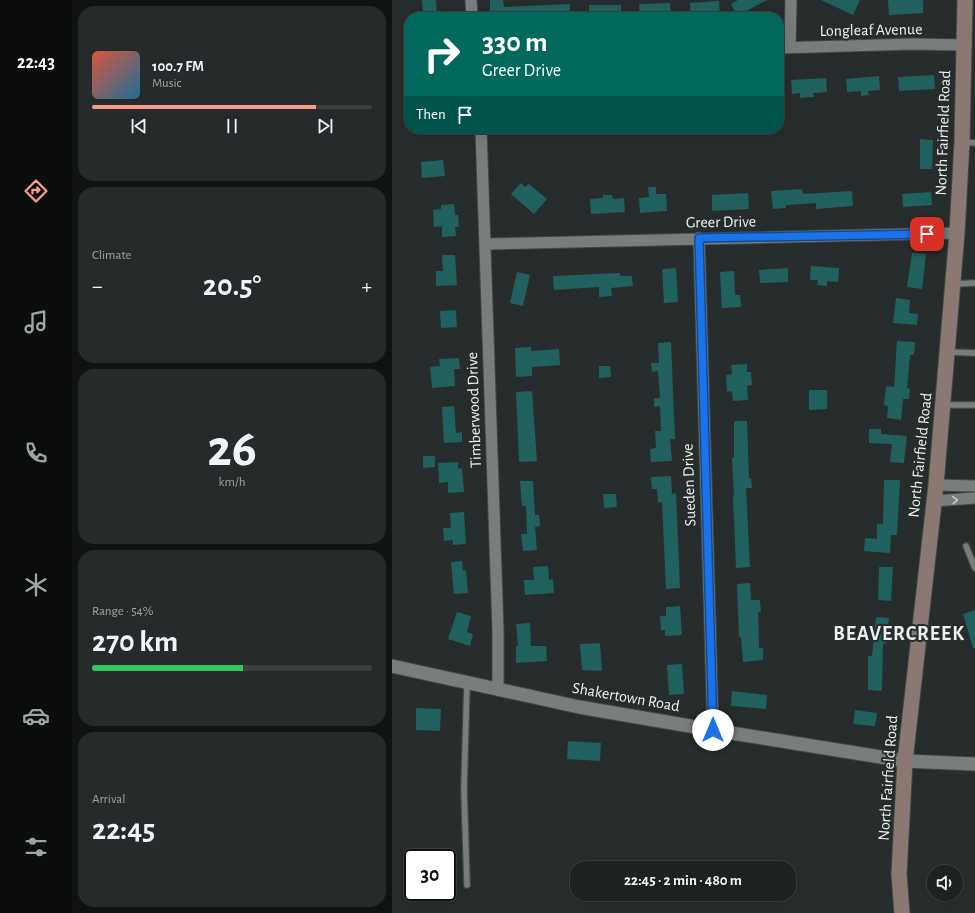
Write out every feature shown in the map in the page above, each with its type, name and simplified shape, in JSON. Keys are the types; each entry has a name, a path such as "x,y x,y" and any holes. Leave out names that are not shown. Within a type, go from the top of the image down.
{"main road":[{"name":"North Fairfield Road","path":"902,913 900,874 905,761 936,485 954,284 957,233 969,142 965,0"}],"street":[{"path":"471,0 472,12"},
{"path":"784,48 791,0"},
{"name":"Longleaf Avenue","path":"784,48 913,44 967,45"},
{"name":"Timberwood Drive","path":"481,134 498,631 498,690"},
{"name":"Greer Drive","path":"485,244 957,233"},
{"name":"Sueden Drive","path":"699,238 713,730"},
{"path":"936,485 975,486"},
{"path":"934,501 975,498"},
{"name":"Shakertown Road","path":"392,666 580,707 713,730 905,761 975,764"}],"lane":[{"path":"954,284 975,283"},
{"path":"948,352 975,353"},
{"path":"943,404 975,405"},
{"path":"966,546 975,568"},
{"path":"467,683 464,789 467,885"}],"building":[{"path":"422,0 436,0 437,12 423,12"},
{"path":"490,0 503,0 504,7 570,4 570,12 490,12"},
{"path":"738,0 767,0 744,12 735,12 731,4"},
{"path":"821,0 860,0 853,15"},
{"path":"888,0 923,0 923,13 889,15"},
{"path":"719,1 720,12 691,12 690,3"},
{"path":"670,3 671,12 640,12 639,4"},
{"path":"589,5 621,5 621,12 589,12"},
{"path":"934,75 935,89 899,91 898,77"},
{"path":"879,76 880,90 868,91 869,95 861,96 861,91 847,92 846,79"},
{"path":"826,78 827,92 813,93 814,97 800,98 800,93 792,94 791,80"},
{"path":"920,139 933,140 932,169 920,169"},
{"path":"443,160 445,176 422,178 421,162"},
{"path":"521,183 525,187 529,184 547,199 534,214 511,194"},
{"path":"648,187 656,187 656,194 666,194 667,211 640,213 639,198 649,197"},
{"path":"802,189 803,194 852,191 853,206 816,209 816,203 786,205 786,208 773,209 771,191"},
{"path":"931,192 932,205 903,207 902,194"},
{"path":"748,193 749,209 712,211 712,195"},
{"path":"603,195 612,195 613,199 624,198 625,212 591,214 590,199 603,198"},
{"path":"454,204 455,215 458,215 459,227 455,227 456,236 442,237 442,226 434,227 433,210 441,209 441,205"},
{"path":"912,253 926,254 922,289 907,287"},
{"path":"442,255 455,255 457,285 436,286 436,271 443,271"},
{"path":"811,266 839,268 838,282 827,281 827,286 817,285 818,280 810,280"},
{"path":"676,268 678,302 664,303 662,269"},
{"path":"788,268 788,282 760,283 759,270"},
{"path":"734,271 735,295 740,295 741,307 722,308 720,272"},
{"path":"517,272 530,275 523,306 510,303"},
{"path":"620,273 620,276 632,276 633,286 611,288 612,296 599,297 599,287 554,290 553,276"},
{"path":"896,298 910,300 909,313 918,314 917,325 893,323"},
{"path":"456,310 457,327 441,328 440,311"},
{"path":"897,341 915,342 914,355 910,355 907,388 910,389 909,399 903,399 901,420 887,418 888,406 884,405 886,386 894,387"},
{"path":"671,342 675,439 670,439 672,461 651,462 650,449 656,448 655,431 661,431 660,406 654,407 654,398 660,398 658,371 652,372 651,363 659,363 658,343"},
{"path":"531,347 531,351 559,349 560,365 532,367 532,376 516,377 515,348"},
{"path":"459,358 460,369 454,369 455,386 432,388 430,367 440,366 439,359"},
{"path":"747,364 747,372 751,372 752,385 747,386 748,400 733,401 732,391 727,392 726,375 732,374 731,365"},
{"path":"599,366 610,366 611,377 599,378"},
{"path":"809,390 827,390 827,409 809,410"},
{"path":"532,391 537,461 519,462 516,392"},
{"path":"454,406 456,433 462,432 462,442 444,443 442,407"},
{"path":"734,421 747,421 749,479 751,478 752,488 746,488 750,567 736,568 732,458 734,457"},
{"path":"869,429 881,429 881,434 907,436 904,463 890,462 892,444 869,443"},
{"path":"423,456 435,456 435,467 423,468"},
{"path":"458,462 458,469 462,468 464,492 448,493 448,482 439,483 438,463"},
{"path":"671,476 672,494 676,493 680,588 666,589 662,502 658,503 657,489 652,489 651,477"},
{"path":"884,480 900,480 897,535 891,535 890,553 864,551 865,538 877,539 877,524 883,524"},
{"path":"520,481 533,481 535,515 539,515 540,526 535,527 537,550 523,551 521,534 527,534 526,506 522,506"},
{"path":"603,494 616,494 617,507 604,508"},
{"path":"464,512 466,544 453,545 453,540 444,541 443,528 451,528 450,513"},
{"path":"462,561 463,571 466,570 468,593 454,594 451,562"},
{"path":"548,566 549,580 553,579 554,593 525,595 524,580 534,580 533,567"},
{"path":"879,567 893,567 891,601 878,600"},
{"path":"750,583 751,600 760,600 761,612 758,612 759,648 763,648 763,660 743,662 741,637 739,637 737,584"},
{"path":"680,606 682,635 665,636 665,630 661,630 660,616 666,616 666,607"},
{"path":"975,610 975,648 973,648 963,614"},
{"path":"457,612 471,616 467,632 473,634 470,646 448,639"},
{"path":"876,617 889,618 886,644 883,643 882,691 868,690 868,656 872,656"},
{"path":"530,623 531,646 546,646 547,661 516,663 516,646 518,646 516,624"},
{"path":"600,643 602,671 582,670 580,644"},
{"path":"682,664 684,694 669,695 667,665"},
{"path":"732,691 767,695 766,709 731,706"},
{"path":"416,708 441,709 440,731 416,730"},
{"path":"855,710 877,713 875,726 853,724"},
{"path":"568,741 601,743 600,761 567,759"}],"district":[{"name":"BEAVERCREEK","path":"899,634"}],"route":[{"path":"713,730 713,685 702,376 699,238 927,234"}]}
